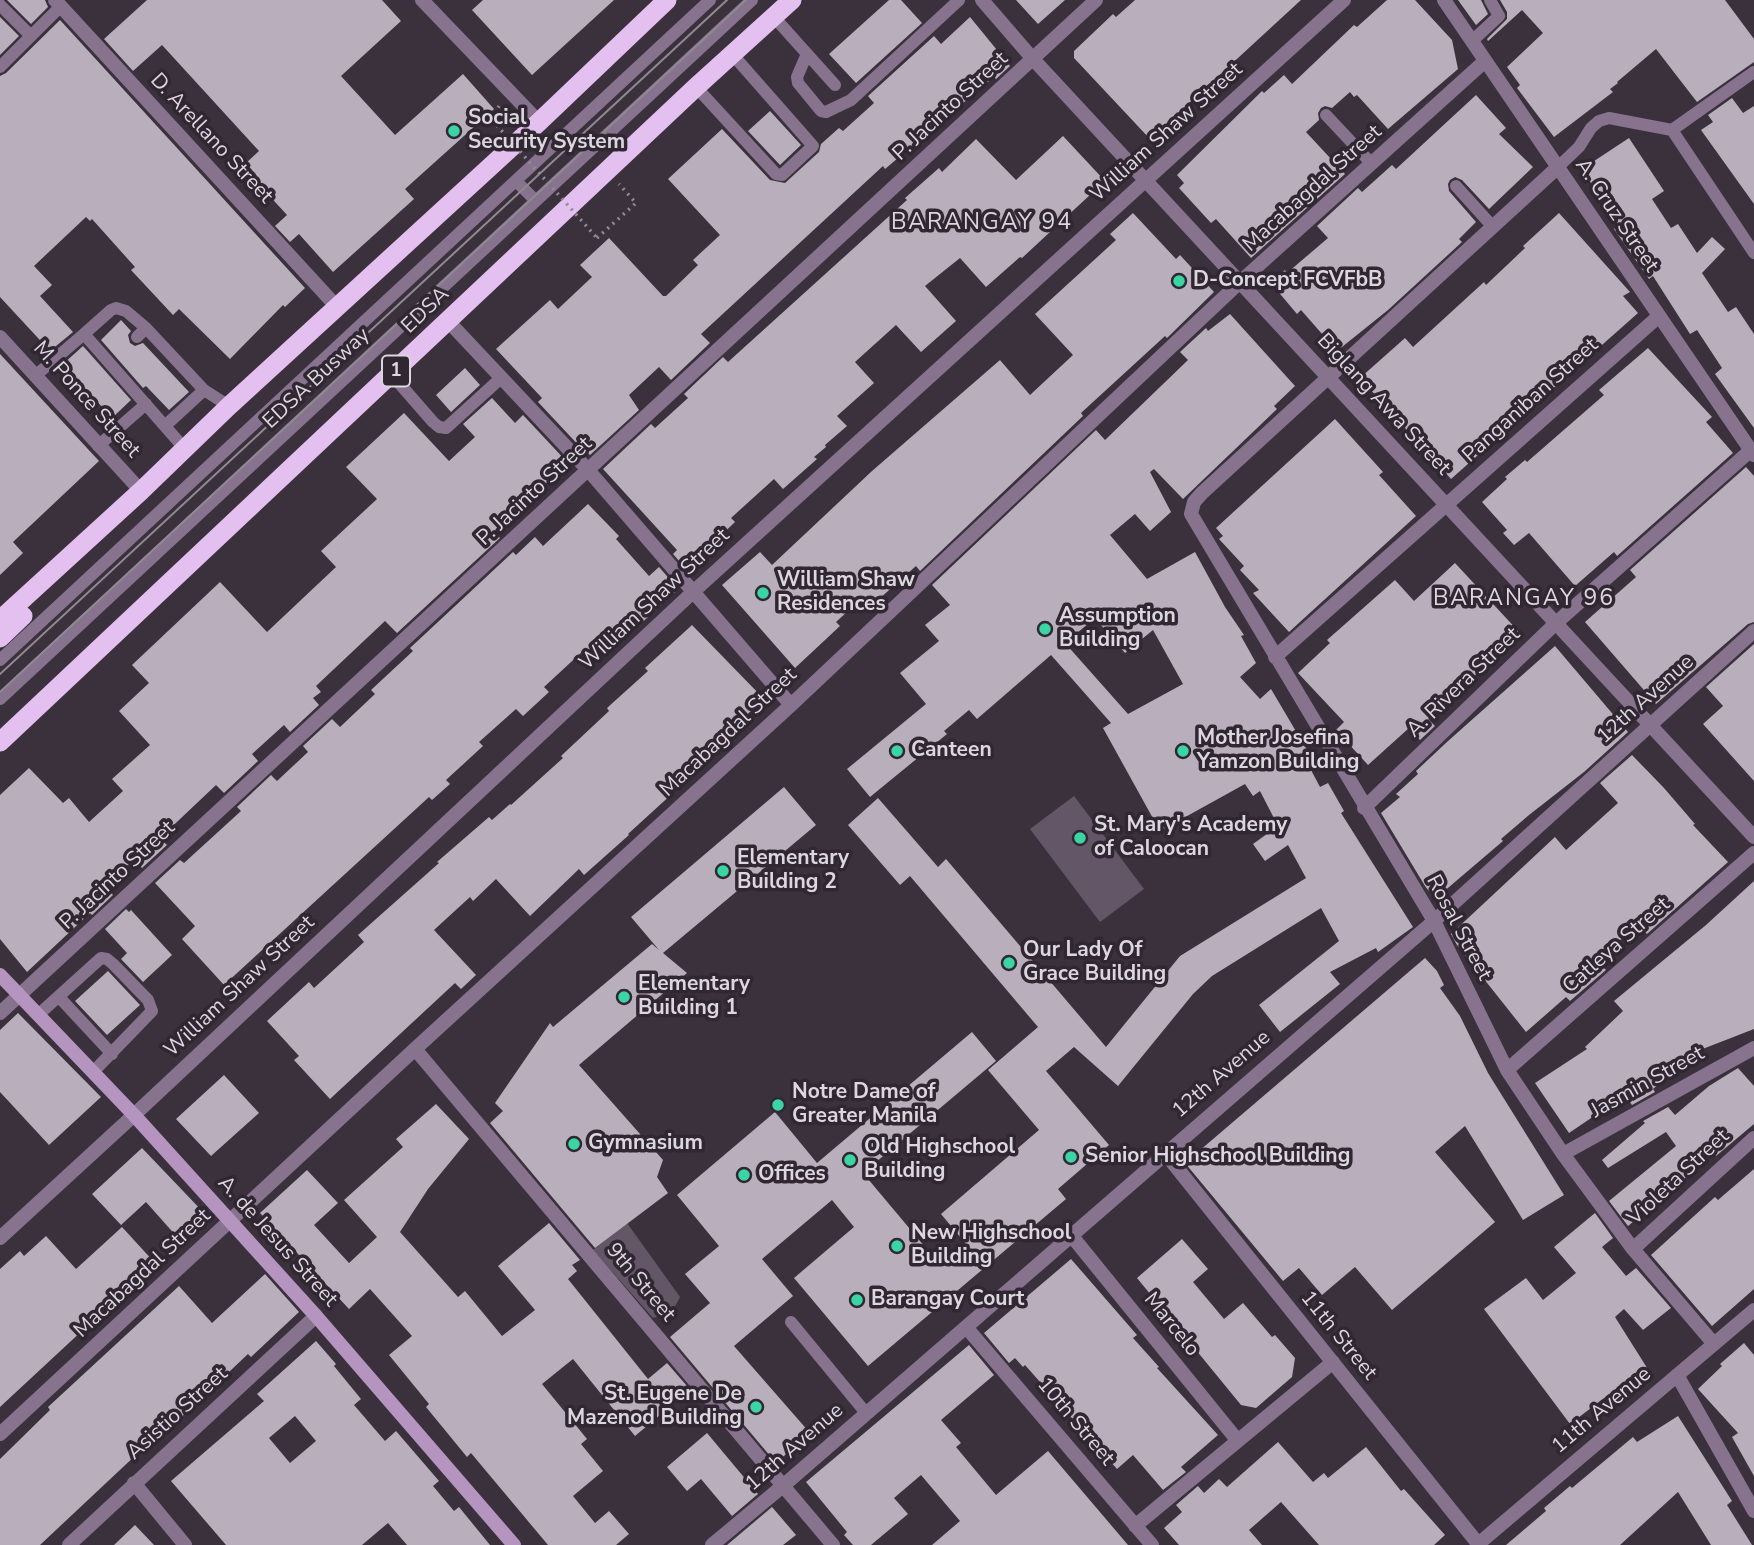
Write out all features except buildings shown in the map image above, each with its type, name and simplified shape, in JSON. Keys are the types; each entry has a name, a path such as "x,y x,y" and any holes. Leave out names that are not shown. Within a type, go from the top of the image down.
{"highway":[{"path":"0,620 539,122 667,0"},
{"name":"EDSA","path":"0,742 696,87 793,0"},
{"path":"0,638 193,458 229,406"}],"main road":[{"name":"A. de Jesus Street","path":"0,975 134,1115 316,1316 514,1545"}],"street":[{"path":"422,0 539,122"},
{"name":"Biglang Awa Street","path":"982,0 1033,59 1754,837"},
{"name":"P. Jacinto Street","path":"0,1013 1097,0"},
{"name":"William Shaw Street","path":"0,1238 693,592 1344,0"},
{"name":"A. Cruz Street","path":"1444,0 1753,452"},
{"name":"D. Arellano Street","path":"58,3 337,307"},
{"name":"Macabagdal Street","path":"0,1434 791,705 1240,282 1486,61"},
{"path":"1329,377 1558,167"},
{"name":"Panganiban Street","path":"1275,657 1659,316"},
{"path":"449,321 589,471 791,705"},
{"name":"M. Ponce Street","path":"0,338 141,491"},
{"name":"Rosal Street","path":"1329,377 1202,493 1194,502 1191,514 1364,808 1434,921 1507,1070 1563,1154 1633,1249 1714,1344"},
{"name":"A. Rivera Street","path":"1364,808 1556,623 1753,452"},
{"name":"12th Avenue","path":"712,1545 1434,921 1754,631"},
{"name":"Catleya Street","path":"1507,1070 1754,853"},
{"name":"Jasmin Street","path":"1563,1154 1754,1048"},
{"name":"9th Street","path":"415,1049 833,1545"},
{"name":"Violeta Street","path":"1633,1249 1754,1138"},
{"name":"11th Street","path":"1165,1153 1478,1545"},
{"name":"Marcelo","path":"1071,1236 1238,1441"},
{"name":"11th Avenue","path":"1478,1545 1753,1313"},
{"name":"Asistio Street","path":"69,1545 316,1316"},
{"name":"10th Street","path":"966,1326 1152,1545"},
{"path":"1135,1526 1333,1362"},
{"path":"1677,1375 1754,1511"},
{"path":"134,1483 185,1545"}],"lane":[{"name":"EDSA Busway","path":"0,660 710,0"},
{"name":"EDSA Busway","path":"0,699 752,0"},
{"path":"807,54 797,77 798,83 821,111 826,112 851,100 959,0"},
{"path":"1472,41 1499,16 1490,0"},
{"path":"0,67 31,36 58,3"},
{"path":"0,5 31,36"},
{"path":"774,17 835,85"},
{"path":"696,87 776,174 782,175 813,146 733,55"},
{"path":"1672,130 1754,72"},
{"path":"1326,115 1372,164"},
{"path":"1558,167 1579,147 1599,121 1609,118 1672,130 1754,253"},
{"path":"516,181 536,201"},
{"path":"1456,186 1493,227"},
{"path":"35,376 116,308 126,311 141,333 204,390 229,406"},
{"path":"84,334 114,359 146,404 185,449"},
{"path":"392,375 433,422 446,428 500,378"},
{"path":"166,425 204,390"},
{"path":"98,446 146,404"},
{"path":"38,1015 101,958 113,964 148,1000 152,1011 93,1072"},
{"path":"59,997 112,1054"},
{"path":"791,1322 866,1413"}],"path":[{"path":"492,97 499,105 492,120 597,238 636,203"}],"shaded area":[{"path":"1074,796 1144,889 1100,922 1030,829"},
{"path":"627,1223 680,1297 672,1312 653,1318 593,1250"}],"tram line":[{"path":"0,674 727,0"},
{"path":"0,692 746,0"}],"place":[{"name":"Social Security System","path":"454,131"},
{"name":"D-Concept FCVFbB","path":"1179,281"},
{"name":"William Shaw Residences","path":"763,593"},
{"name":"Assumption Building","path":"1045,629"},
{"name":"Canteen","path":"897,751"},
{"name":"Mother Josefina Yamzon Building","path":"1183,751"},
{"name":"St. Mary's Academy of Caloocan","path":"1080,838"},
{"name":"Elementary Building 2","path":"723,871"},
{"name":"Our Lady Of Grace Building","path":"1009,963"},
{"name":"Elementary Building 1","path":"624,997"},
{"name":"Notre Dame of Greater Manila","path":"778,1105"},
{"name":"Gymnasium","path":"574,1144"},
{"name":"Senior Highschool Building","path":"1071,1157"},
{"name":"Old Highschool Building","path":"850,1160"},
{"name":"Offices","path":"744,1175"},
{"name":"New Highschool Building","path":"897,1246"},
{"name":"Barangay Court","path":"857,1300"},
{"name":"St. Eugene De Mazenod Building","path":"756,1407"}],"district":[{"name":"BARANGAY 94","path":"982,223"},
{"name":"BARANGAY 96","path":"1524,599"}]}
